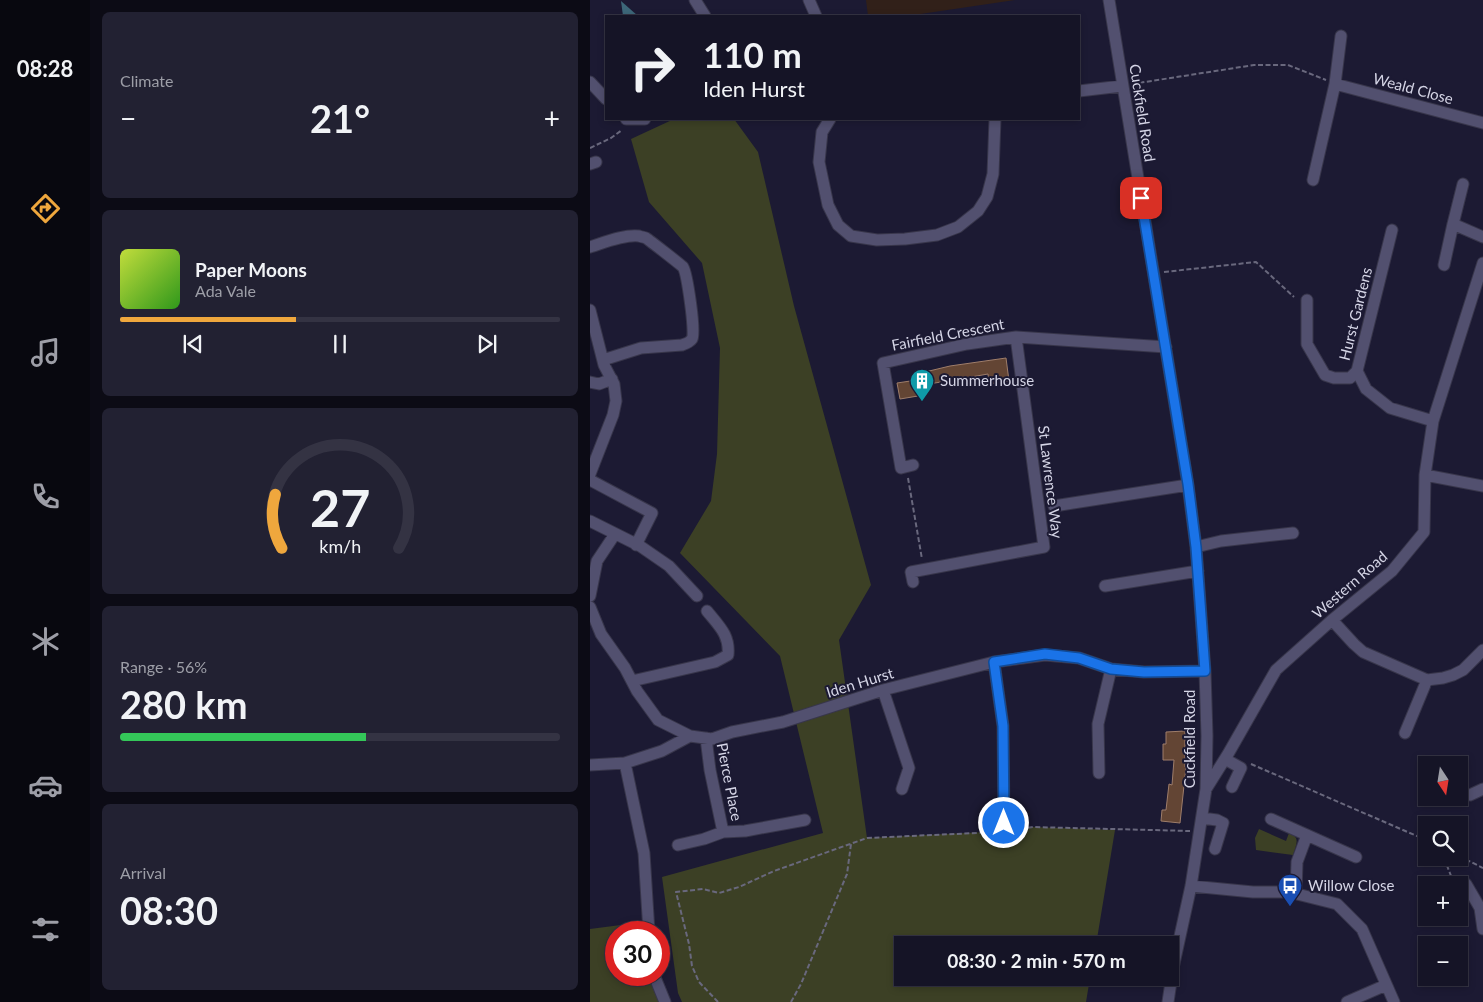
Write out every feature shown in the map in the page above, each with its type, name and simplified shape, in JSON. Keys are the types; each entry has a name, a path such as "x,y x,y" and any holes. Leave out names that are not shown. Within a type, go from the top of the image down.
{"street":[{"path":"695,0 704,15"},
{"path":"809,0 816,15"},
{"name":"Cuckfield Road","path":"1109,0 1188,484 1196,547 1205,671 1206,789 1168,1002"},
{"path":"1313,180 1335,84 1341,36"},
{"path":"590,82 605,98"},
{"name":"Weald Close","path":"1335,84 1483,123"},
{"path":"1080,91 1122,86"},
{"path":"829,120 822,132 820,162 828,205 838,225 851,236 877,240 937,235 958,227 978,211 987,197 993,174 995,120"},
{"path":"1444,265 1463,184"},
{"path":"1453,224 1483,237"},
{"name":"Hurst Gardens","path":"1392,230 1357,371 1366,389 1390,408 1433,421"},
{"path":"590,247 636,236 647,238 682,266 686,274 692,318 693,333 692,339 688,343 642,348 603,360"},
{"name":"Western Road","path":"1206,789 1276,670 1332,620 1392,571 1424,532 1425,475 1433,421 1483,263"},
{"path":"1306,300 1306,344 1326,375 1334,378 1350,378 1357,371"},
{"path":"590,310 603,360 614,384 616,401 613,415 590,474"},
{"name":"Fairfield Crescent","path":"910,466 901,468 883,363 967,344 1016,337 1166,347"},
{"name":"St Lawrence Way","path":"924,569 1044,547 1016,337"},
{"path":"590,382 599,384 612,379"},
{"path":"1425,475 1483,486"},
{"path":"590,480 652,513 636,545"},
{"path":"1054,506 1188,484"},
{"path":"590,521 636,545 669,566 697,596"},
{"path":"1196,547 1293,533"},
{"path":"590,596 598,561 616,534"},
{"path":"913,582 911,572 924,569"},
{"path":"1105,586 1198,571"},
{"name":"Iden Hurst","path":"590,607 601,634 658,720 690,736 712,739 732,732 783,722 883,690 994,662 1045,654 1079,658 1111,669 1144,672 1205,671"},
{"path":"632,681 715,662 728,655 729,645 725,634 707,611"},
{"path":"1332,620 1363,652 1427,680 1453,675 1463,670 1483,650"},
{"path":"994,662 1003,726 1004,823"},
{"path":"1099,773 1098,724 1111,669"},
{"path":"1405,733 1427,680"},
{"path":"883,690 909,768 902,789"},
{"path":"590,765 625,763 662,751 690,736"},
{"name":"Pierce Place","path":"706,738 710,770 723,832"},
{"path":"1225,759 1241,768 1232,787"},
{"path":"625,763 644,853 648,921"},
{"path":"1470,794 1483,789"},
{"path":"1202,818 1217,820 1223,823 1215,849"},
{"path":"1271,819 1356,857"},
{"name":"Pierce Place","path":"678,845 704,840 723,832 745,831 804,820"},
{"path":"1296,894 1297,862 1307,835"},
{"path":"1190,886 1253,892 1289,892 1337,904 1362,929 1394,1002"},
{"path":"1468,887 1480,908 1483,929"},
{"path":"1346,1002 1386,985"},
{"path":"658,986 665,1002"}],"path":[{"path":"1122,86 1254,65 1288,65 1335,84"},
{"path":"590,148 611,138 634,120"},
{"path":"1154,273 1256,262 1294,297"},
{"path":"910,466 924,569"},
{"path":"1246,762 1418,837"},
{"path":"718,1002 699,982 692,966 689,944 676,892 703,889 719,893 863,839 1006,831 1033,827 1200,831"},
{"path":"790,1002 801,984 847,874 851,844"},
{"path":"1468,860 1483,868"}],"shaded area":[{"path":"866,0 1015,0 914,15 868,15"}],"green space":[{"path":"672,120 735,120 758,152 794,306 871,585 839,640 867,838 1006,831 1033,827 1115,830 1097,936 894,936 894,986 1089,986 1086,1002 682,1002 678,993 670,935 670,921 668,921 662,877 823,833 780,656 680,553 711,501 717,454 720,348 702,263 649,202 631,139"},
{"path":"1259,829 1286,841 1289,833 1293,835 1297,842 1293,855 1256,850 1255,838"},
{"path":"605,927 605,986 660,986 665,1002 590,1002 590,929"}],"water":[{"path":"621,1 637,15 623,15"}],"building":[{"path":"1006,358 1009,381 989,384 988,374 922,385 924,395 900,399 897,383 917,380 916,371 924,370 925,372 950,366"},
{"path":"1185,731 1186,767 1180,823 1161,821 1162,810 1166,810 1169,784 1172,785 1174,760 1163,760 1163,744 1166,744 1166,732"}],"place":[{"name":"Summerhouse","path":"922,402"},
{"name":"Willow Close","path":"1290,907"}],"route":[{"path":"1004,823 1003,726 994,662 1045,654 1079,658 1111,669 1144,672 1205,671 1196,547 1188,484 1141,198"}]}
